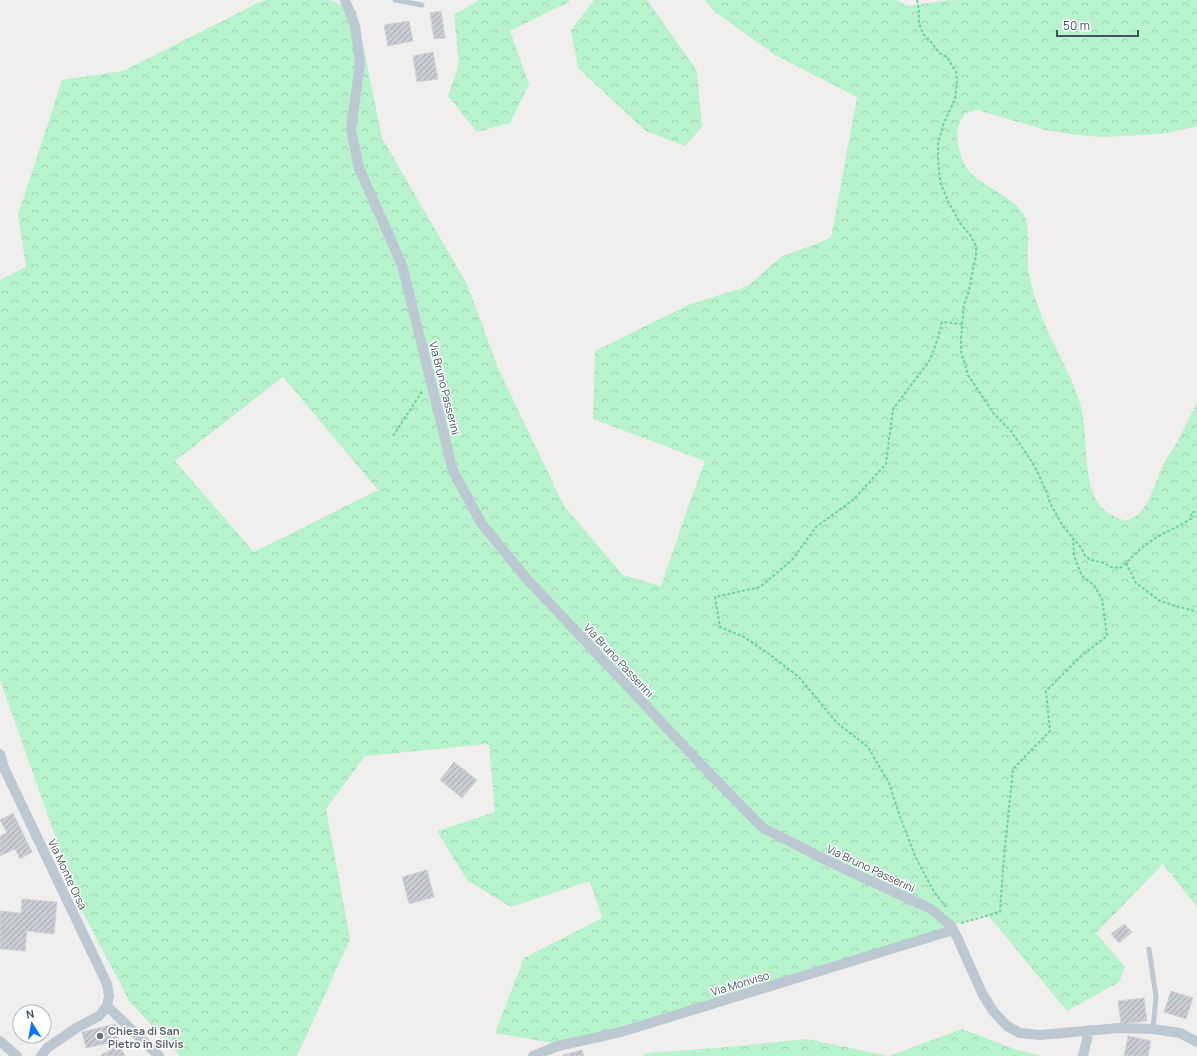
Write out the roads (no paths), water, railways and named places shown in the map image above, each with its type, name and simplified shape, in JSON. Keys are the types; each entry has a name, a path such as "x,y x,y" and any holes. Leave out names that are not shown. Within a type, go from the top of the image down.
{"street":[{"name":"Via Bruno Passerini","path":"344,0 355,26 360,64 351,129 359,168 402,265 453,471 482,524 526,578 710,774 763,828 832,863 931,909 950,926 956,926 983,995 993,1011 1007,1026 1020,1033 1040,1035 1120,1028 1153,1029 1180,1033 1197,1042"},
{"name":"Via Monte Orsa","path":"0,754 4,768 107,984 109,996 107,1006"},
{"name":"Via Monviso","path":"533,1056 558,1046 621,1032 956,926"},
{"path":"41,1056 47,1048 78,1027 98,1016 107,1006 159,1056"},
{"path":"1083,1056 1088,1030"},
{"path":"0,1042 17,1056"}],"lane":[{"path":"395,0 422,5"},
{"path":"1149,949 1156,997 1153,1029"}],"place":[{"name":"Chiesa di San Pietro in Silvis","path":"100,1036"}]}
